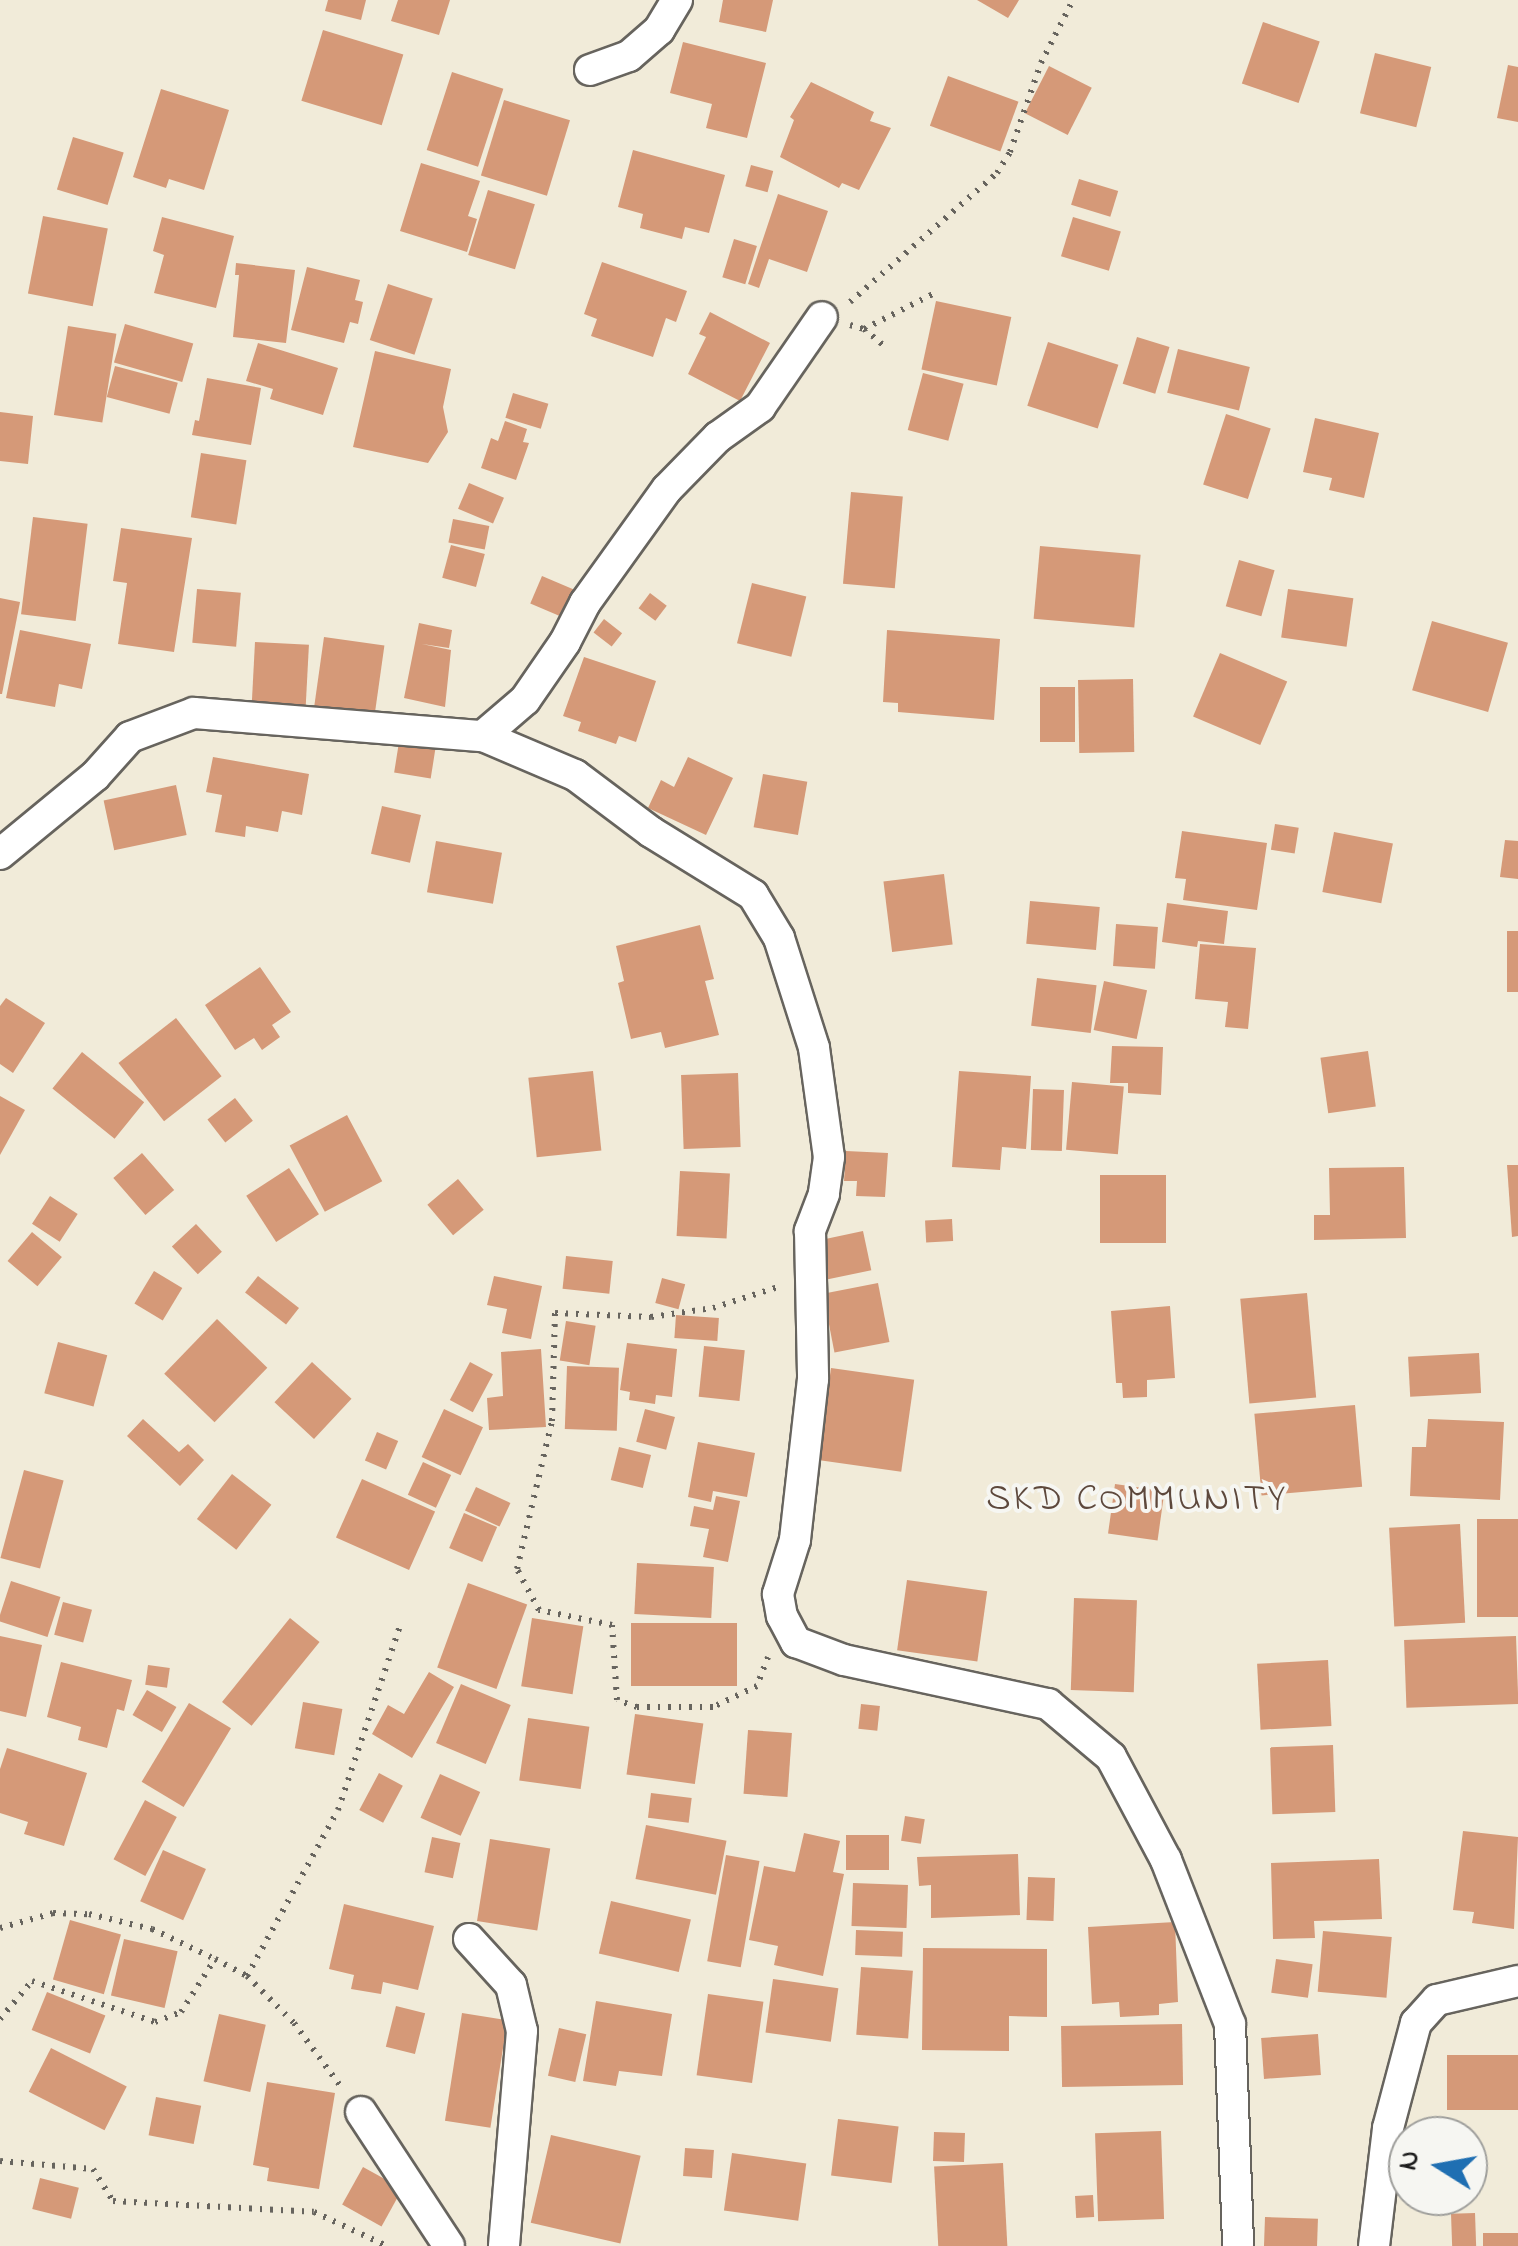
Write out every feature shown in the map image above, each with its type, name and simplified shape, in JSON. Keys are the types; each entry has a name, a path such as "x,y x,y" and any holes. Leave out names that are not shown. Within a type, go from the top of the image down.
{"street":[{"path":"590,70 629,56 659,30 677,0"},
{"path":"483,736 525,700 565,642 585,604 666,490 718,437 760,406 822,317"},
{"path":"0,854 95,776 130,738 194,713 483,736 575,776 651,832 753,896 780,938 814,1048 829,1157 824,1194 810,1231 813,1379 795,1540 778,1594 782,1616 796,1642 844,1660 1048,1704 1111,1757 1166,1860 1230,2024 1238,2246"},
{"path":"469,1939 511,1986 522,2030 504,2246"},
{"path":"1374,2246 1388,2128 1416,2023 1438,2000 1518,1981"},
{"path":"360,2112 449,2246"}],"path":[{"path":"822,317 859,298 998,173 1010,152 1040,62 1073,0"},
{"path":"864,329 933,294"},
{"path":"782,1616 757,1686 714,1707 637,1707 617,1700 612,1625 539,1610 517,1569 552,1421 554,1313 652,1317 713,1308 808,1278"},
{"path":"247,1976 338,1810 400,1626"},
{"path":"0,1928 53,1913 89,1914 152,1929 214,1959 247,1976 294,2023 360,2112"},
{"path":"0,2019 32,1981 155,2022 181,2012 214,1959"},
{"path":"0,2162 93,2169 113,2200 314,2212 387,2246"}],"building":[{"path":"328,0 366,0 361,20 325,11"},
{"path":"398,0 450,0 439,35 391,21"},
{"path":"723,0 773,0 766,32 719,22"},
{"path":"977,0 1019,0 1008,18"},
{"path":"1263,22 1320,42 1299,103 1242,83"},
{"path":"323,30 403,55 382,125 301,101"},
{"path":"683,42 766,63 747,138 706,128 712,104 670,93"},
{"path":"1375,53 1431,67 1416,127 1360,113"},
{"path":"1508,65 1518,67 1518,122 1497,118"},
{"path":"1049,66 1092,88 1068,135 1025,113"},
{"path":"452,72 503,89 478,167 427,150"},
{"path":"948,76 1018,102 1000,151 930,126"},
{"path":"811,82 874,112 870,121 891,128 859,190 842,183 839,188 780,157 794,120 790,117"},
{"path":"161,89 229,110 204,190 169,179 166,188 133,177"},
{"path":"504,100 570,120 547,196 481,176"},
{"path":"73,137 124,152 108,205 57,190"},
{"path":"633,150 725,175 709,233 685,227 682,239 640,228 643,214 618,207"},
{"path":"421,163 480,181 468,216 477,219 467,252 400,231"},
{"path":"751,165 773,171 768,192 745,186"},
{"path":"1079,179 1118,191 1110,217 1071,205"},
{"path":"488,190 535,204 515,269 468,255"},
{"path":"778,194 828,211 807,272 769,259 759,288 748,284"},
{"path":"43,216 108,229 93,306 28,294"},
{"path":"162,217 234,236 216,308 154,293 164,255 153,251"},
{"path":"1073,217 1121,232 1109,271 1061,256"},
{"path":"734,239 757,246 745,284 722,277"},
{"path":"602,262 687,291 676,322 666,318 653,357 591,336 597,319 584,314"},
{"path":"236,263 295,270 286,343 233,337 239,275 235,275"},
{"path":"307,267 360,280 355,300 363,302 358,324 350,322 344,343 291,330"},
{"path":"388,284 433,299 414,355 370,340"},
{"path":"936,301 1011,317 997,385 921,369"},
{"path":"710,312 770,343 740,401 688,374 706,337 699,334"},
{"path":"125,324 193,344 182,382 114,362"},
{"path":"68,326 116,334 102,423 54,415"},
{"path":"1137,337 1170,347 1155,394 1123,384"},
{"path":"1048,342 1118,365 1098,429 1027,406"},
{"path":"258,343 338,368 323,415 270,399 273,389 246,381"},
{"path":"1178,349 1250,367 1239,411 1167,393"},
{"path":"375,351 451,369 443,407 448,432 428,463 353,447"},
{"path":"115,366 178,383 170,414 107,397"},
{"path":"923,373 964,384 948,441 908,430"},
{"path":"207,378 261,388 251,445 192,435 195,420 199,421"},
{"path":"513,393 548,404 541,429 505,418"},
{"path":"0,412 33,416 28,464 0,461"},
{"path":"1226,414 1271,429 1248,499 1203,484"},
{"path":"1315,418 1379,433 1364,498 1329,490 1332,478 1303,472"},
{"path":"505,421 527,429 523,442 529,443 516,480 481,468 491,438 498,441"},
{"path":"201,453 246,460 236,524 191,517"},
{"path":"469,483 504,498 493,524 458,509"},
{"path":"851,492 903,497 895,588 843,584"},
{"path":"33,517 88,524 76,621 21,614"},
{"path":"453,519 489,526 485,550 448,543"},
{"path":"121,528 192,538 174,652 118,644 127,583 113,581"},
{"path":"451,545 485,554 476,587 442,578"},
{"path":"1040,546 1141,555 1134,628 1034,619"},
{"path":"1239,560 1275,570 1261,616 1226,606"},
{"path":"542,576 578,591 566,619 530,604"},
{"path":"752,583 806,597 791,657 737,643"},
{"path":"197,589 241,593 236,647 192,643"},
{"path":"1288,589 1353,598 1347,647 1281,638"},
{"path":"650,593 667,606 655,621 639,608"},
{"path":"0,598 20,602 2,694 0,694"},
{"path":"604,619 622,633 612,647 594,632"},
{"path":"1432,621 1508,643 1488,712 1412,690"},
{"path":"419,623 452,630 449,648 422,644 451,650 445,707 404,698"},
{"path":"20,630 91,644 82,689 59,684 55,707 6,698"},
{"path":"887,630 1000,639 994,720 898,712 898,703 883,702"},
{"path":"324,637 384,645 374,717 314,708"},
{"path":"255,642 309,645 306,706 252,703"},
{"path":"1220,653 1287,682 1260,745 1193,717"},
{"path":"584,657 656,681 636,742 619,736 616,744 578,731 581,722 563,716"},
{"path":"1133,679 1134,752 1079,753 1078,680"},
{"path":"1040,687 1075,687 1075,742 1040,742"},
{"path":"399,742 436,748 431,778 394,773"},
{"path":"213,757 309,774 302,815 282,811 278,832 246,826 245,837 215,832 222,795 206,792"},
{"path":"688,757 733,778 706,835 648,808 661,780 674,787"},
{"path":"763,774 807,782 798,835 754,827"},
{"path":"176,785 187,835 114,850 104,800"},
{"path":"382,806 421,815 410,863 371,854"},
{"path":"1275,824 1299,828 1295,853 1271,850"},
{"path":"1182,831 1267,843 1257,910 1183,900 1186,879 1175,878"},
{"path":"1334,832 1393,843 1381,903 1322,892"},
{"path":"1505,840 1518,841 1518,879 1500,877"},
{"path":"436,841 502,853 493,904 427,892"},
{"path":"944,874 953,944 892,952 883,881"},
{"path":"1030,901 1100,907 1096,950 1026,944"},
{"path":"1167,903 1228,911 1224,944 1198,941 1197,947 1162,942"},
{"path":"1116,924 1158,927 1155,969 1113,966"},
{"path":"700,925 714,979 705,981 719,1035 665,1048 661,1032 631,1039 618,983 624,981 616,946"},
{"path":"1507,931 1518,931 1518,992 1507,992"},
{"path":"1200,944 1256,948 1248,1029 1225,1027 1228,1002 1195,999"},
{"path":"260,967 291,1012 272,1025 280,1037 262,1050 254,1038 235,1050 205,1005"},
{"path":"1037,978 1097,985 1091,1033 1031,1026"},
{"path":"1104,981 1147,990 1137,1039 1094,1030"},
{"path":"6,998 45,1023 13,1073 0,1064 0,1006"},
{"path":"176,1018 222,1076 164,1121 118,1063"},
{"path":"1112,1046 1163,1047 1161,1095 1128,1093 1128,1083 1110,1083"},
{"path":"1368,1051 1376,1106 1328,1113 1320,1058"},
{"path":"82,1052 144,1102 115,1139 52,1089"},
{"path":"593,1071 601,1151 537,1157 528,1078"},
{"path":"959,1071 1031,1076 1026,1149 1002,1147 1000,1170 952,1167"},
{"path":"738,1073 741,1147 684,1149 681,1075"},
{"path":"1072,1082 1124,1087 1118,1154 1066,1150"},
{"path":"1033,1089 1064,1090 1062,1151 1031,1150"},
{"path":"0,1096 25,1110 0,1155"},
{"path":"235,1098 253,1121 225,1142 207,1120"},
{"path":"347,1115 382,1181 325,1212 290,1146"},
{"path":"846,1151 888,1153 885,1197 856,1196 857,1181 844,1181"},
{"path":"142,1153 174,1190 145,1215 113,1178"},
{"path":"1507,1165 1518,1165 1518,1236 1512,1237"},
{"path":"1404,1167 1406,1238 1314,1240 1314,1215 1330,1215 1329,1168"},
{"path":"289,1168 319,1214 276,1242 246,1196"},
{"path":"680,1171 730,1174 727,1239 677,1236"},
{"path":"1100,1175 1166,1175 1166,1243 1100,1243"},
{"path":"458,1179 484,1210 453,1235 427,1205"},
{"path":"50,1196 78,1214 60,1242 32,1224"},
{"path":"952,1219 953,1241 926,1242 925,1220"},
{"path":"196,1224 222,1252 198,1274 172,1247"},
{"path":"863,1231 871,1270 824,1280 816,1241"},
{"path":"32,1232 62,1257 37,1286 8,1261"},
{"path":"566,1256 613,1261 609,1294 563,1289"},
{"path":"154,1271 182,1288 163,1321 134,1304"},
{"path":"258,1276 299,1308 286,1325 245,1293"},
{"path":"494,1276 542,1286 531,1339 502,1333 507,1309 487,1305"},
{"path":"662,1278 685,1284 678,1309 655,1303"},
{"path":"878,1283 889,1342 834,1353 823,1294"},
{"path":"1307,1293 1316,1398 1249,1403 1240,1299"},
{"path":"1170,1306 1175,1378 1147,1380 1147,1397 1123,1398 1122,1383 1116,1383 1111,1311"},
{"path":"676,1315 719,1318 717,1341 674,1338"},
{"path":"217,1319 267,1368 215,1422 164,1374"},
{"path":"566,1321 596,1326 589,1365 560,1361"},
{"path":"58,1342 107,1355 94,1406 44,1393"},
{"path":"627,1343 677,1349 672,1397 656,1395 655,1404 629,1400 630,1392 620,1390"},
{"path":"704,1346 745,1350 739,1401 699,1397"},
{"path":"541,1349 546,1427 489,1430 487,1398 503,1396 501,1352"},
{"path":"1479,1353 1481,1393 1410,1397 1408,1357"},
{"path":"312,1362 351,1399 314,1439 274,1402"},
{"path":"470,1362 493,1374 473,1412 450,1400"},
{"path":"567,1366 619,1368 617,1431 565,1429"},
{"path":"831,1368 914,1380 901,1472 818,1460"},
{"path":"1355,1405 1362,1487 1262,1495 1254,1414"},
{"path":"444,1409 483,1427 461,1475 422,1457"},
{"path":"645,1409 675,1417 666,1450 636,1442"},
{"path":"143,1419 179,1452 188,1444 204,1460 180,1486 127,1436"},
{"path":"1428,1419 1504,1422 1500,1500 1410,1496 1412,1447 1426,1447"},
{"path":"377,1432 398,1441 386,1470 365,1461"},
{"path":"698,1442 755,1453 747,1497 713,1491 711,1502 688,1497"},
{"path":"619,1447 651,1455 643,1488 611,1480"},
{"path":"423,1462 451,1475 436,1508 408,1495"},
{"path":"24,1470 64,1481 40,1569 0,1558"},
{"path":"232,1474 271,1505 236,1550 197,1519"},
{"path":"362,1479 435,1512 409,1570 336,1537"},
{"path":"1115,1484 1165,1491 1158,1540 1108,1534"},
{"path":"476,1487 510,1503 499,1527 465,1511"},
{"path":"716,1496 740,1501 728,1562 703,1557 709,1529 690,1526 694,1506 713,1510"},
{"path":"464,1513 497,1527 482,1562 449,1548"},
{"path":"1477,1519 1518,1519 1518,1617 1477,1617"},
{"path":"1460,1524 1465,1623 1394,1627 1389,1528"},
{"path":"637,1563 714,1567 711,1618 634,1614"},
{"path":"907,1580 987,1591 977,1662 897,1650"},
{"path":"11,1581 60,1597 47,1637 0,1622"},
{"path":"468,1583 527,1605 496,1689 437,1668"},
{"path":"1074,1598 1137,1600 1134,1692 1071,1690"},
{"path":"63,1602 92,1610 83,1643 54,1635"},
{"path":"290,1618 320,1642 252,1726 222,1702"},
{"path":"532,1618 583,1626 573,1694 521,1686"},
{"path":"631,1623 737,1623 737,1686 631,1686"},
{"path":"0,1636 42,1645 26,1717 0,1711"},
{"path":"1516,1636 1518,1704 1406,1708 1404,1640"},
{"path":"1328,1660 1331,1726 1261,1730 1257,1664"},
{"path":"61,1662 132,1680 124,1711 117,1709 107,1748 78,1740 81,1727 47,1717"},
{"path":"148,1665 170,1668 167,1688 145,1685"},
{"path":"429,1672 454,1687 412,1758 372,1734 388,1705 404,1714"},
{"path":"461,1684 511,1705 486,1764 436,1743"},
{"path":"147,1690 176,1707 162,1732 132,1715"},
{"path":"303,1702 342,1709 334,1755 295,1748"},
{"path":"189,1703 231,1728 184,1807 142,1782"},
{"path":"861,1704 880,1706 877,1731 858,1729"},
{"path":"635,1714 703,1724 695,1784 627,1774"},
{"path":"528,1718 589,1727 581,1789 519,1780"},
{"path":"748,1730 792,1733 787,1797 744,1794"},
{"path":"1333,1745 1335,1812 1272,1814 1270,1747"},
{"path":"7,1748 87,1773 64,1846 24,1834 28,1822 0,1813 0,1769"},
{"path":"379,1773 403,1786 383,1823 359,1810"},
{"path":"440,1774 480,1792 461,1836 420,1818"},
{"path":"651,1793 692,1798 689,1823 648,1818"},
{"path":"145,1800 177,1817 145,1876 114,1859"},
{"path":"905,1816 925,1819 921,1844 901,1841"},
{"path":"646,1825 726,1841 716,1895 636,1879"},
{"path":"1463,1831 1518,1837 1514,1929 1472,1923 1474,1912 1453,1910"},
{"path":"804,1833 840,1841 833,1872 844,1874 823,1976 774,1965 778,1946 749,1940 764,1866 795,1872"},
{"path":"846,1835 889,1835 889,1870 846,1870"},
{"path":"432,1837 460,1843 453,1878 425,1872"},
{"path":"490,1839 550,1849 537,1931 477,1921"},
{"path":"163,1850 206,1869 183,1920 140,1901"},
{"path":"1018,1854 1020,1915 931,1918 931,1885 919,1886 917,1857"},
{"path":"726,1855 759,1861 741,1967 707,1961"},
{"path":"1379,1859 1382,1919 1314,1921 1315,1938 1273,1939 1271,1863"},
{"path":"1028,1877 1055,1878 1053,1921 1026,1920"},
{"path":"853,1883 908,1885 906,1928 851,1926"},
{"path":"611,1901 691,1919 679,1972 599,1954"},
{"path":"344,1904 434,1926 418,1990 383,1982 381,1994 351,1989 354,1975 329,1969"},
{"path":"70,1920 121,1935 104,1994 53,1980"},
{"path":"1175,1922 1178,2002 1159,2004 1159,2015 1120,2017 1119,2002 1092,2004 1088,1927"},
{"path":"856,1930 903,1932 902,1957 855,1955"},
{"path":"1323,1931 1392,1937 1386,1998 1318,1992"},
{"path":"124,1939 178,1951 165,2008 111,1996"},
{"path":"923,1948 1047,1949 1047,2017 1009,2016 1009,2051 922,2050"},
{"path":"1276,1959 1313,1964 1308,1998 1271,1993"},
{"path":"861,1967 913,1971 908,2038 856,2035"},
{"path":"773,1979 838,1988 831,2042 765,2032"},
{"path":"47,1992 105,2016 90,2054 32,2030"},
{"path":"708,1994 763,2002 752,2083 697,2075"},
{"path":"596,2001 672,2014 662,2076 619,2071 616,2086 583,2081"},
{"path":"396,2006 425,2013 415,2054 386,2047"},
{"path":"462,2013 507,2020 490,2128 445,2121"},
{"path":"219,2014 266,2025 250,2092 203,2081"},
{"path":"1182,2024 1183,2085 1062,2087 1061,2026"},
{"path":"559,2028 586,2034 575,2082 548,2076"},
{"path":"1318,2034 1321,2075 1264,2079 1261,2038"},
{"path":"51,2048 127,2087 104,2130 29,2092"},
{"path":"1447,2055 1518,2055 1518,2110 1447,2110"},
{"path":"267,2082 335,2093 319,2189 267,2181 269,2168 253,2165"},
{"path":"156,2097 201,2106 194,2144 149,2135"},
{"path":"838,2119 899,2126 892,2183 831,2176"},
{"path":"1161,2131 1164,2219 1098,2221 1095,2133"},
{"path":"934,2132 965,2133 964,2162 933,2161"},
{"path":"551,2135 641,2156 620,2243 531,2223"},
{"path":"685,2148 714,2150 712,2178 683,2176"},
{"path":"732,2153 806,2163 798,2221 724,2210"},
{"path":"1003,2163 1007,2246 938,2246 934,2167"},
{"path":"363,2167 402,2189 382,2226 342,2205"},
{"path":"40,2178 79,2188 71,2219 32,2209"},
{"path":"1093,2195 1094,2217 1076,2218 1075,2196"},
{"path":"1451,2216 1475,2216 1476,2246 1452,2246"},
{"path":"1265,2217 1318,2219 1317,2246 1264,2246"},
{"path":"1483,2233 1518,2233 1518,2246 1483,2246"}],"district":[{"name":"SKD COMMUNITY","path":"1137,1501"}]}
